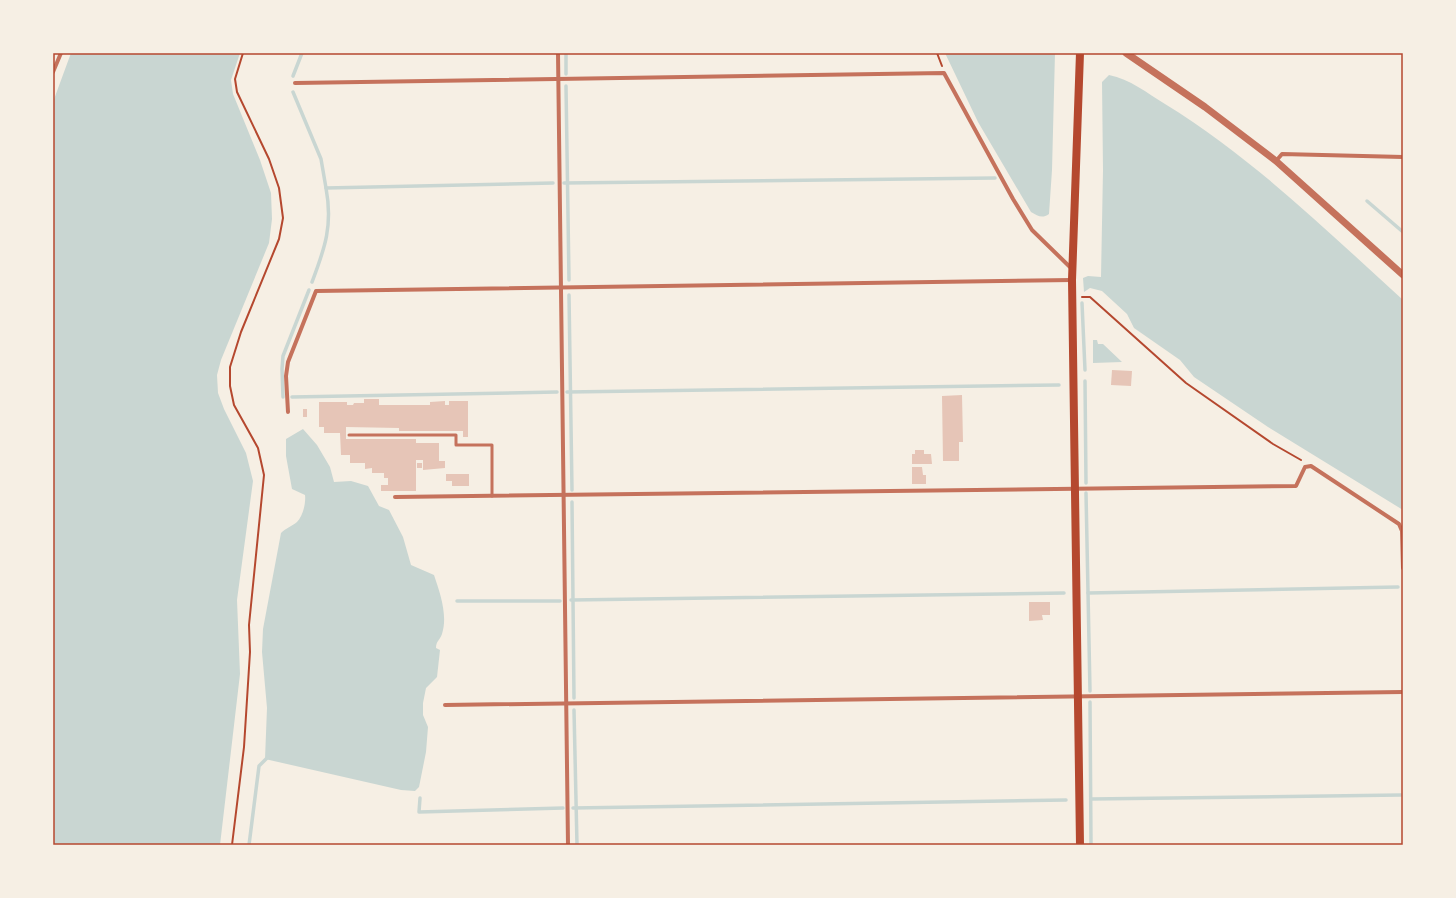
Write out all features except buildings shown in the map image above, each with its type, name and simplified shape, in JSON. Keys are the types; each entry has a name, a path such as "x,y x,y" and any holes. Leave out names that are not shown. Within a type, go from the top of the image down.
{"main road":[{"path":"1080,53 1072,280 1080,845"}],"street":[{"path":"53,72 61,53"},
{"path":"558,53 568,845"},
{"path":"1126,53 1205,107 1276,160 1403,275"},
{"path":"295,83 944,73 1013,199 1032,230 1073,269"},
{"path":"1276,160 1282,154 1403,157"},
{"path":"288,412 286,376 288,362 316,291 1072,280"},
{"path":"395,497 1296,486 1304,467 1311,466 1399,524 1402,531 1403,568"},
{"path":"445,705 1403,692"}],"lane":[{"path":"350,435 456,435 456,445 492,445 492,497"}],"path":[{"path":"232,845 244,747 250,652 249,625 264,475 258,448 234,405 230,386 230,367 241,332 279,239 283,218 279,188 271,166 237,92 235,79 243,53"},
{"path":"937,53 944,73"},
{"path":"1072,296 1090,298 1186,384 1273,444 1311,466"}],"shaded area":[{"path":"71,53 240,53 231,80 233,94 260,160 271,193 272,219 269,243 221,360 217,375 218,393 224,409 246,453 253,481 237,600 240,674 220,845 53,844 53,102"},
{"path":"945,53 1055,53 1052,170 1049,214 1047,216 1038,216 1031,212 978,122"},
{"path":"1109,75 1117,77 1138,87 1197,125 1229,148 1318,222 1403,300 1403,510 1268,427 1194,377 1180,360 1134,328 1127,314 1102,291 1090,288 1084,292 1083,278 1088,276 1101,277 1103,170 1102,82"},
{"path":"1093,340 1097,340 1098,344 1103,344 1122,362 1093,363"},
{"path":"303,429 317,445 330,467 334,482 351,481 368,486 379,506 389,510 403,537 411,565 434,575 439,589 444,612 444,627 436,646 436,648 440,650 437,677 426,688 423,703 423,715 428,727 426,752 419,787 415,791 401,790 265,759 267,708 262,652 263,629 281,533 297,522 301,516 304,505 305,495 292,489 286,456 286,439"}],"waterway":[{"path":"293,76 302,53"},
{"path":"566,53 566,74"},
{"path":"566,86 569,280"},
{"path":"293,92 321,159 326,188 553,183"},
{"path":"564,183 995,178"},
{"path":"312,282 321,258 328,225 329,214 326,188"},
{"path":"1367,201 1403,232"},
{"path":"283,397 283,356 309,290"},
{"path":"569,295 572,490"},
{"path":"1082,303 1085,370"},
{"path":"1085,381 1086,483"},
{"path":"567,392 1059,385"},
{"path":"292,397 557,392"},
{"path":"1086,493 1090,691"},
{"path":"572,502 574,698"},
{"path":"1088,593 1398,587"},
{"path":"571,600 1064,593"},
{"path":"457,601 560,601"},
{"path":"1090,702 1091,845"},
{"path":"574,710 577,845"},
{"path":"249,845 259,766 268,757"},
{"path":"1091,799 1401,795"},
{"path":"420,798 419,812 563,808"},
{"path":"573,808 1066,800"}]}
